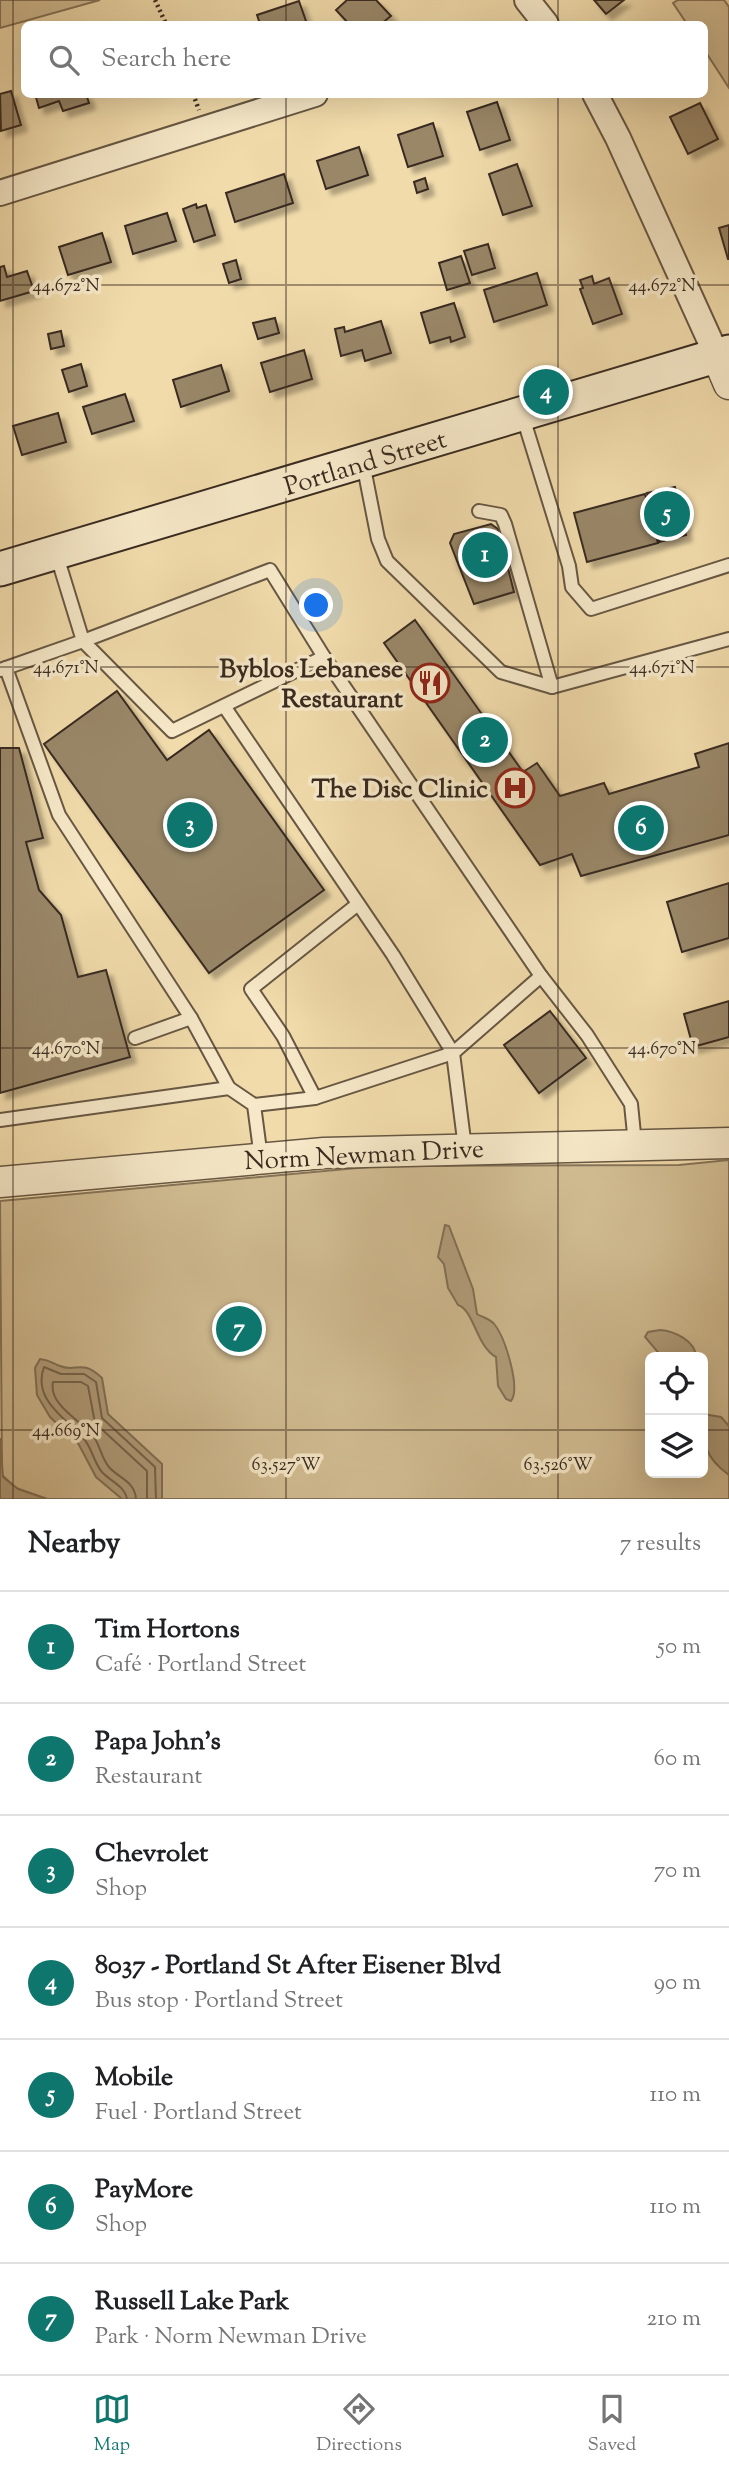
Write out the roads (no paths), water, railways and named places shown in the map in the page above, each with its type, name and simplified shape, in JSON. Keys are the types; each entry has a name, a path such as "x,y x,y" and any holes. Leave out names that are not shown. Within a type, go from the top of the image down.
{"main road":[{"name":"Portland Street","path":"0,569 522,414 725,364"}],"street":[{"path":"527,0 538,21"},
{"path":"0,193 302,98"},
{"path":"597,98 725,364"},
{"name":"Norm Newman Drive","path":"0,1182 261,1158 465,1148 729,1143"}],"lane":[{"path":"522,414 569,566 572,587 591,610 729,565"},
{"path":"363,463 377,538 387,561 501,672 552,687 729,639"},
{"path":"479,511 501,515 505,524 552,687"},
{"path":"56,553 83,641 172,731 324,657"},
{"path":"541,976 453,1053 316,1098 254,1105 229,1088 191,1018 59,815 3,669 270,570 324,657 541,976 587,1035 631,1104 635,1144"},
{"path":"224,706 358,904 453,1053 465,1148"},
{"path":"316,1098 283,1035 251,989 358,904"},
{"path":"135,1038 191,1018"},
{"path":"0,1120 229,1088"},
{"path":"254,1105 261,1158"}],"water":[{"path":"445,1225 449,1226 473,1289 477,1314 493,1323 503,1341 513,1375 514,1395 511,1401 506,1399 498,1386 496,1357 484,1345 468,1314 458,1305 448,1288 444,1264 438,1257"},
{"path":"648,1332 672,1332 688,1342 695,1352 658,1352 645,1337"},
{"path":"40,1359 66,1368 84,1367 102,1378 108,1414 162,1464 162,1499 122,1499 96,1477 78,1443 50,1417 37,1395 35,1368"},
{"path":"708,1415 721,1417 729,1426 729,1475 710,1455"},
{"path":"0,1438 3,1477 18,1489 47,1499 0,1499"}],"place":[{"name":"8037 - Portland St After Eisener Blvd","path":"546,392"},
{"name":"Mobile","path":"667,514"},
{"name":"Tim Hortons","path":"485,555"},
{"name":"Byblos Lebanese Restaurant","path":"430,683"},
{"name":"Papa John's","path":"485,740"},
{"name":"The Disc Clinic","path":"515,788"},
{"name":"Chevrolet","path":"190,825"},
{"name":"PayMore","path":"641,828"},
{"name":"Russell Lake Park","path":"239,1329"}]}
